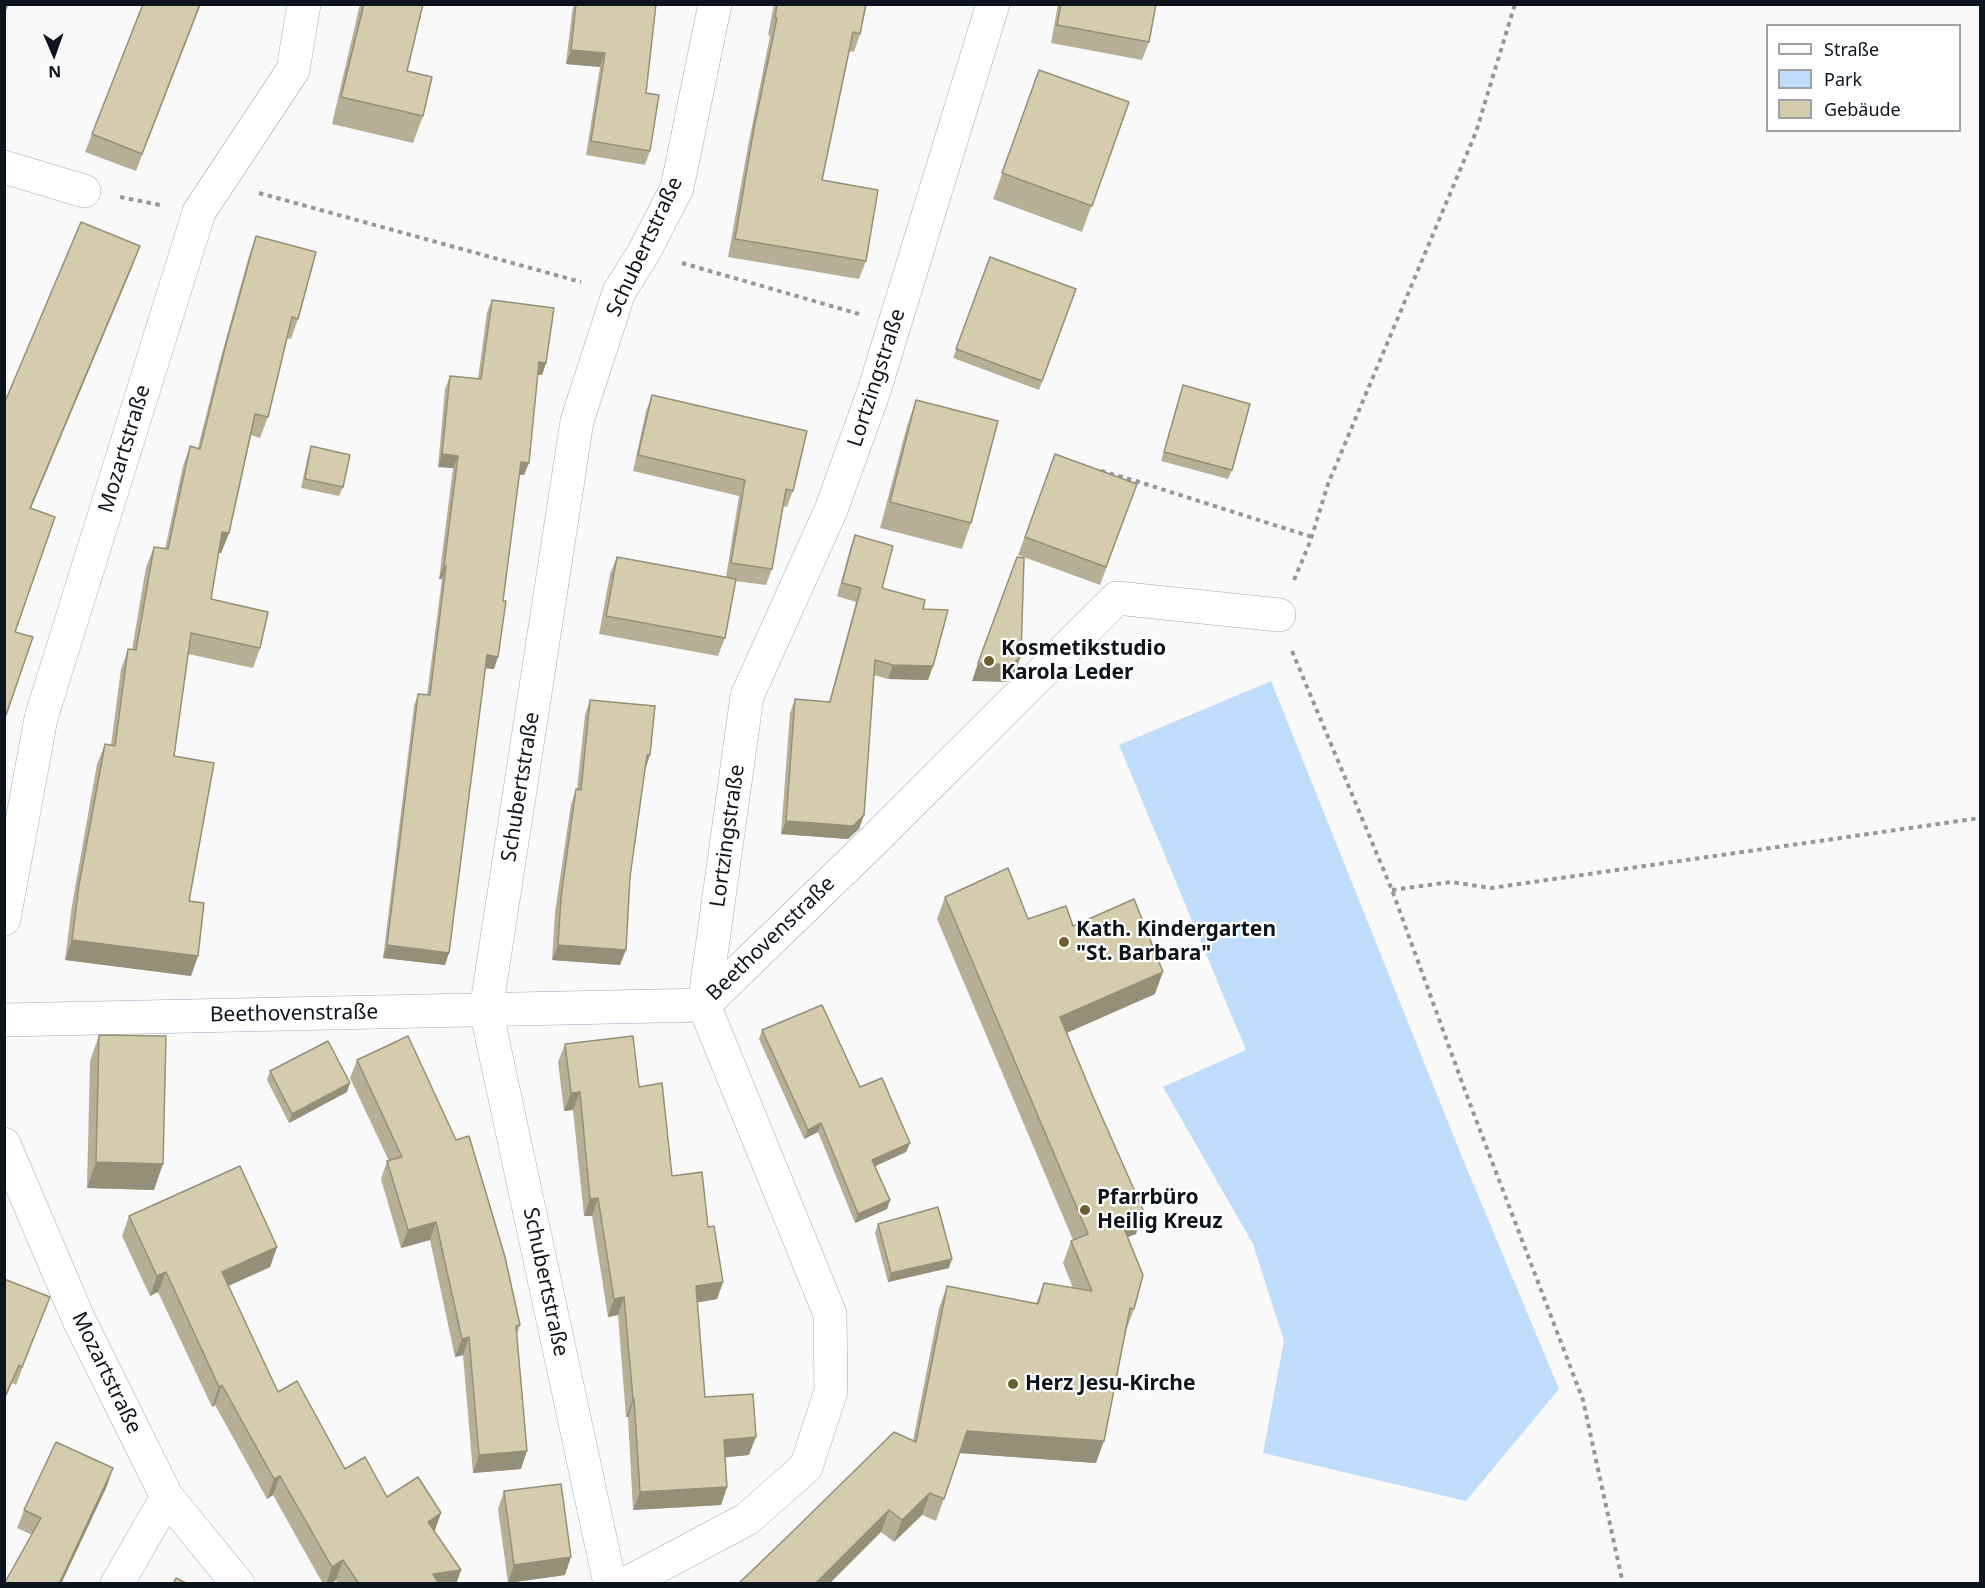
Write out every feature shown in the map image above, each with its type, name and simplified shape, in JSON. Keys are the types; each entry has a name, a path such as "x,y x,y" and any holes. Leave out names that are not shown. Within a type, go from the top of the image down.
{"street":[{"name":"Mozartstraße","path":"4,919 40,718 199,212 293,70 304,4"},
{"name":"Schubertstraße","path":"610,1584 486,1010 577,421 619,292 644,252 677,189 715,4"},
{"name":"Lortzingstraße","path":"704,1005 747,696 831,510 874,392 993,4"},
{"path":"4,167 84,191"},
{"name":"Beethovenstraße","path":"4,1020 704,1005 864,850 1117,598 1279,615"},
{"path":"625,1584 747,1519 806,1467 831,1391 830,1314 704,1005"},
{"name":"Mozartstraße","path":"4,1144 79,1320 167,1497 238,1584"},
{"path":"117,1584 167,1497"}],"path":[{"path":"1515,4 1476,132 1328,484 1312,537 1279,615 1298,668 1392,890 1467,1096 1584,1401 1623,1584"},
{"path":"219,182 619,292"},
{"path":"84,191 199,212"},
{"path":"644,252 830,305"},
{"path":"1093,469 1312,537"},
{"path":"1392,890 1451,882 1491,888 1980,818"}],"green space":[{"path":"1271,681 1462,1157 1559,1389 1466,1501 1263,1453 1284,1341 1253,1244 1163,1087 1246,1050 1119,745"}],"building":[{"path":"143,4 200,4 142,154 92,134"},
{"path":"364,4 423,4 407,71 432,77 423,116 341,97"},
{"path":"576,4 656,4 646,93 659,95 650,151 591,141 605,53 571,50"},
{"path":"777,4 866,4 860,34 853,32 822,180 878,190 866,261 735,239 754,128 777,18 775,18"},
{"path":"1061,4 1156,4 1149,42 1057,25"},
{"path":"1039,70 1129,102 1092,206 1002,173"},
{"path":"81,222 140,246 30,508 55,517 15,632 33,637 4,721 4,404"},
{"path":"256,236 316,252 298,319 292,317 268,417 255,414 229,533 222,532 211,599 268,612 260,648 191,633 174,756 214,763 189,901 204,903 198,956 72,940 79,885 105,744 115,746 128,649 136,650 154,547 168,549 190,446 200,449"},
{"path":"990,257 1076,289 1042,381 956,349"},
{"path":"492,300 554,308 546,363 539,362 529,463 521,462 498,657 487,655 449,953 387,945 418,694 430,695 446,566 444,566 458,456 442,454 450,376 481,379"},
{"path":"1183,385 1250,404 1232,470 1164,452"},
{"path":"652,395 807,431 793,491 786,489 772,569 731,563 745,480 638,455"},
{"path":"916,400 998,421 971,523 890,502"},
{"path":"311,446 350,455 343,487 305,479"},
{"path":"1055,454 1137,484 1106,567 1025,537"},
{"path":"855,535 893,546 882,588 925,600 923,609 948,610 933,666 893,665 875,660 864,815 853,826 786,821 795,699 830,702 861,588 842,583"},
{"path":"617,557 736,579 725,638 606,616"},
{"path":"1017,557 1024,558 1021,656 1012,665 978,663"},
{"path":"590,700 655,706 650,755 647,755 630,877 626,950 558,945 561,897 576,789 581,790"},
{"path":"1008,868 1028,919 1066,906 1073,926 1134,899 1163,972 1060,1017 1144,1212 1121,1221 1143,1275 1134,1309 1130,1308 1104,1441 967,1431 944,1499 930,1493 902,1520 889,1510 815,1584 738,1584 894,1432 916,1442 947,1286 1038,1304 1044,1283 1092,1291 1071,1241 1088,1234 945,897"},
{"path":"822,1005 860,1087 882,1078 910,1143 872,1160 890,1200 858,1214 821,1123 808,1130 762,1030"},
{"path":"99,1035 166,1036 163,1164 96,1162"},
{"path":"408,1036 456,1140 469,1136 505,1257 520,1325 516,1326 527,1451 479,1455 469,1337 462,1339 436,1222 408,1230 387,1161 402,1157 357,1060"},
{"path":"633,1036 639,1087 662,1083 672,1176 702,1172 708,1227 714,1226 723,1282 696,1286 705,1397 753,1394 756,1437 724,1440 727,1487 640,1492 624,1297 614,1299 598,1198 590,1199 580,1092 571,1093 565,1044"},
{"path":"328,1041 350,1083 292,1114 270,1071"},
{"path":"240,1166 277,1247 222,1272 278,1392 297,1381 345,1469 365,1457 387,1497 418,1477 441,1513 428,1522 461,1570 433,1574 439,1584 359,1584 343,1560 332,1567 280,1476 274,1479 222,1385 219,1387 166,1272 157,1276 129,1216"},
{"path":"938,1207 952,1259 891,1273 878,1224"},
{"path":"4,1279 50,1297 22,1367 19,1365 4,1399"},
{"path":"56,1442 113,1468 59,1584 4,1584 41,1518 24,1510"},
{"path":"561,1484 571,1557 514,1565 504,1491"},
{"path":"176,1578 188,1584 173,1584"}],"place":[{"name":"Kosmetikstudio Karola Leder","path":"989,661"},
{"name":"Kath. Kindergarten \"St. Barbara\"","path":"1064,942"},
{"name":"Pfarrbüro Heilig Kreuz","path":"1085,1210"},
{"name":"Herz Jesu-Kirche","path":"1013,1384"}]}
